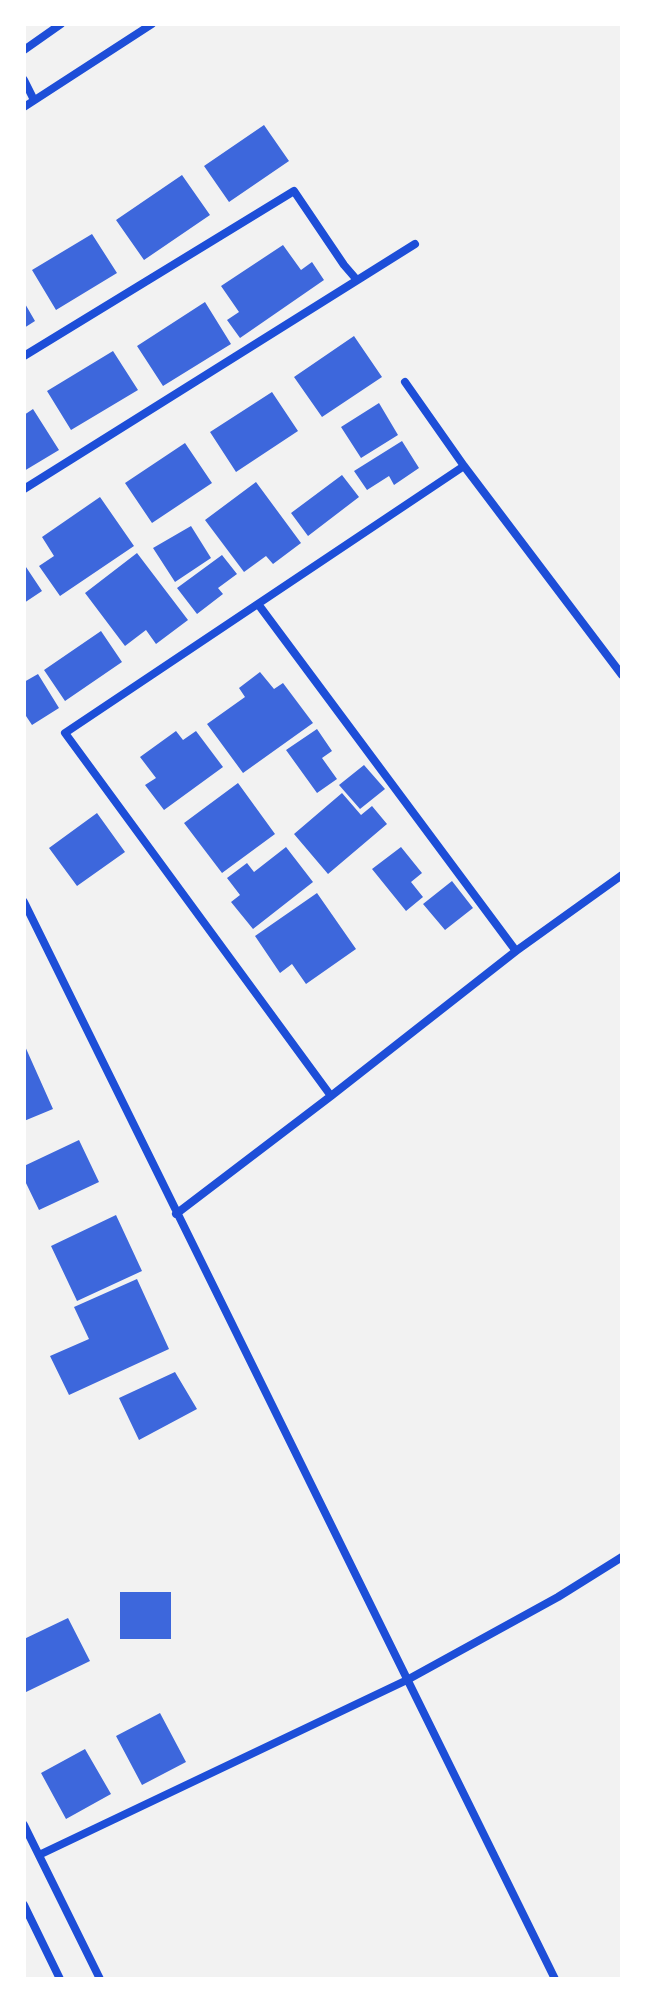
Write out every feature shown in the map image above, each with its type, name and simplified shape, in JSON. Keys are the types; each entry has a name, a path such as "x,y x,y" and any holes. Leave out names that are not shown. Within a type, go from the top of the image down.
{"street":[{"path":"24,50 61,24"},
{"path":"24,107 152,24"},
{"path":"24,80 34,100"},
{"path":"24,356 294,191 357,280"},
{"path":"24,489 415,244"},
{"path":"405,382 464,466 622,675"},
{"path":"331,1096 65,733 464,466"},
{"path":"258,604 516,951"},
{"path":"176,1214 516,951 622,875"},
{"path":"24,902 555,1979"},
{"path":"39,1855 407,1680 558,1597 622,1557"},
{"path":"24,1825 100,1979"},
{"path":"24,1905 60,1979"}],"building":[{"path":"264,125 289,161 229,202 204,166"},
{"path":"182,175 210,215 144,260 116,220"},
{"path":"92,234 117,273 56,310 32,270"},
{"path":"283,245 301,270 312,262 324,280 240,338 227,320 239,312 221,286"},
{"path":"24,302 35,321 24,328"},
{"path":"205,302 231,344 163,386 137,346"},
{"path":"354,336 382,377 322,417 294,377"},
{"path":"113,351 138,390 71,430 47,391"},
{"path":"272,392 298,431 236,472 210,432"},
{"path":"379,403 398,435 361,458 341,427"},
{"path":"33,409 59,450 24,471 24,415"},
{"path":"402,441 419,468 394,485 389,476 367,490 354,471"},
{"path":"185,443 212,483 152,523 125,483"},
{"path":"342,475 359,497 308,536 291,513"},
{"path":"256,482 301,543 273,564 266,556 244,572 205,520"},
{"path":"100,497 134,546 60,596 39,566 54,556 42,537"},
{"path":"191,526 211,558 175,582 153,548"},
{"path":"137,553 188,620 156,644 146,630 125,646 85,593"},
{"path":"222,555 237,574 218,588 223,594 197,614 177,588"},
{"path":"24,564 42,591 24,603"},
{"path":"101,631 122,662 65,701 44,670"},
{"path":"260,672 274,689 283,683 313,723 243,773 207,724 245,697 239,688"},
{"path":"38,674 59,708 32,725 24,713 24,682"},
{"path":"317,729 332,751 322,758 337,779 317,793 286,750"},
{"path":"176,731 183,740 196,731 223,767 164,810 145,785 156,778 140,757"},
{"path":"364,765 385,789 360,809 339,785"},
{"path":"238,783 275,834 222,873 184,823"},
{"path":"342,793 361,815 372,806 387,824 328,874 294,834"},
{"path":"97,813 125,852 77,886 49,848"},
{"path":"286,847 313,882 253,929 231,902 240,895 227,878 247,863 254,872"},
{"path":"401,847 422,873 411,882 423,897 406,911 372,869"},
{"path":"452,881 473,908 445,930 423,904"},
{"path":"317,893 356,949 306,984 292,964 280,973 255,936"},
{"path":"24,1044 53,1109 24,1121"},
{"path":"79,1140 99,1182 39,1210 24,1179 24,1166"},
{"path":"116,1215 142,1271 77,1301 51,1246"},
{"path":"137,1279 169,1349 69,1395 50,1356 89,1339 74,1307"},
{"path":"175,1372 197,1409 139,1440 119,1398"},
{"path":"120,1592 171,1592 171,1639 120,1639"},
{"path":"68,1618 90,1661 24,1693 24,1639"},
{"path":"160,1713 186,1762 142,1785 116,1736"},
{"path":"85,1749 111,1794 66,1819 41,1773"}]}
